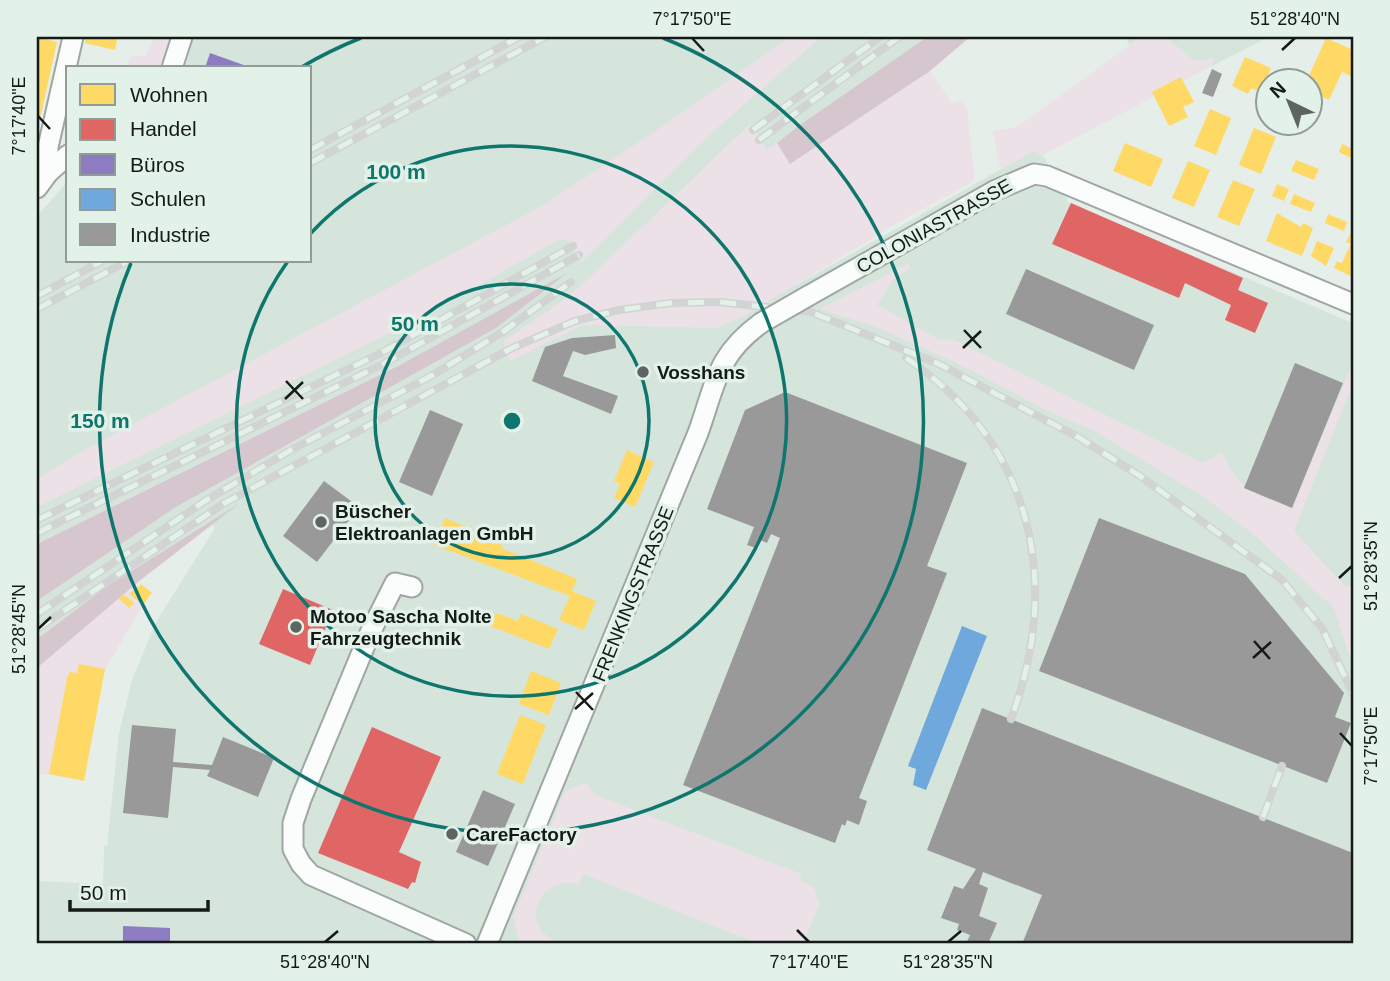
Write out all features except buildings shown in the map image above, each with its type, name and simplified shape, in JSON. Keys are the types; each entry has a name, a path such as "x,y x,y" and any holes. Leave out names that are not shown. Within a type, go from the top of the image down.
{"street":[{"path":"66,66 73,37"},
{"path":"173,66 182,37"},
{"path":"42,181 66,68"},
{"path":"42,181 66,157"},
{"name":"COLONIASTRASSE","path":"724,358 741,338 761,323 996,190 1034,174 1047,176 1353,304"},
{"name":"FRENKINGSTRASSE","path":"487,944 698,433 724,358"},
{"path":"412,587 395,583 370,633 301,799 293,823 293,849 301,864 321,882 466,944"}],"shaded area":[{"path":"155,37 171,37 161,66 125,66 133,55 145,56"},
{"path":"193,37 927,37 777,143 646,225 571,296 509,338 798,284 1033,151 1043,155 1069,203 1353,323 1353,944 37,944 37,881 103,884 104,846 107,846 119,733 132,680 156,622 215,528 212,524 231,510 106,587 37,639 37,601 176,507 561,278 400,365 37,544 37,216 66,183 66,262 312,262 312,66 186,66"},
{"path":"790,37 821,37 699,144 581,262 568,240 558,240 426,315 37,507 37,479 86,449 540,207 657,130"},
{"path":"927,37 970,37 930,71 790,164 777,143"},
{"path":"1131,37 1269,37 1210,67 1213,60 1141,69 1127,40"},
{"path":"1141,37 1166,37 1194,61 1214,58 1210,67 1043,155 1033,151 1000,169 993,131 1017,127"},
{"path":"930,71 952,103 962,100 967,108 975,181 911,215 746,315 717,328 582,325 509,362 504,341 571,295 750,124 767,149 777,143 790,164"},
{"path":"908,264 911,268 894,279 877,305 940,340 952,339 1203,463 1222,452 1242,484 1292,508 1353,362 1353,383 1294,531 1345,586 1353,586 1353,667 1334,608 1253,534 1205,498 1096,432 1046,410 963,366 876,327 820,309"},
{"path":"567,273 496,328 176,507 37,601 37,544 400,365"},
{"path":"240,503 138,582 37,668 37,639 106,587"},
{"path":"138,582 130,594 143,605 105,669 67,678 49,774 37,774 37,668"},
{"path":"587,783 595,795 802,874 800,880 814,888 819,905 803,944 760,944 583,874 579,885 565,883 554,886 538,903 538,925 545,934 557,941 556,944 520,944 513,917 562,799 566,790"}],"railway":[{"path":"312,149 519,37"},
{"path":"312,162 545,37"},
{"path":"753,130 880,37"},
{"path":"759,140 899,37"},
{"path":"37,520 381,353 573,246"},
{"path":"37,533 385,363 579,255"},
{"path":"37,296 100,262"},
{"path":"37,309 126,262"},
{"path":"37,614 205,501 291,450 431,376 504,331 571,282"},
{"path":"37,629 223,504 512,348 575,321 619,310 671,303 720,302 811,312 939,364 1078,437 1140,476 1281,579 1322,628 1353,694"},
{"path":"906,358 949,392 983,430 1008,473 1025,518 1034,566 1034,616 1027,667 1011,719"},
{"path":"1263,817 1282,766"}],"place":[{"name":"Vosshans","path":"643,372"},
{"name":"Büscher Elektroanlagen GmbH","path":"321,522"},
{"name":"Motoo Sascha Nolte Fahrzeugtechnik","path":"296,627"},
{"name":"CareFactory","path":"452,834"}]}
